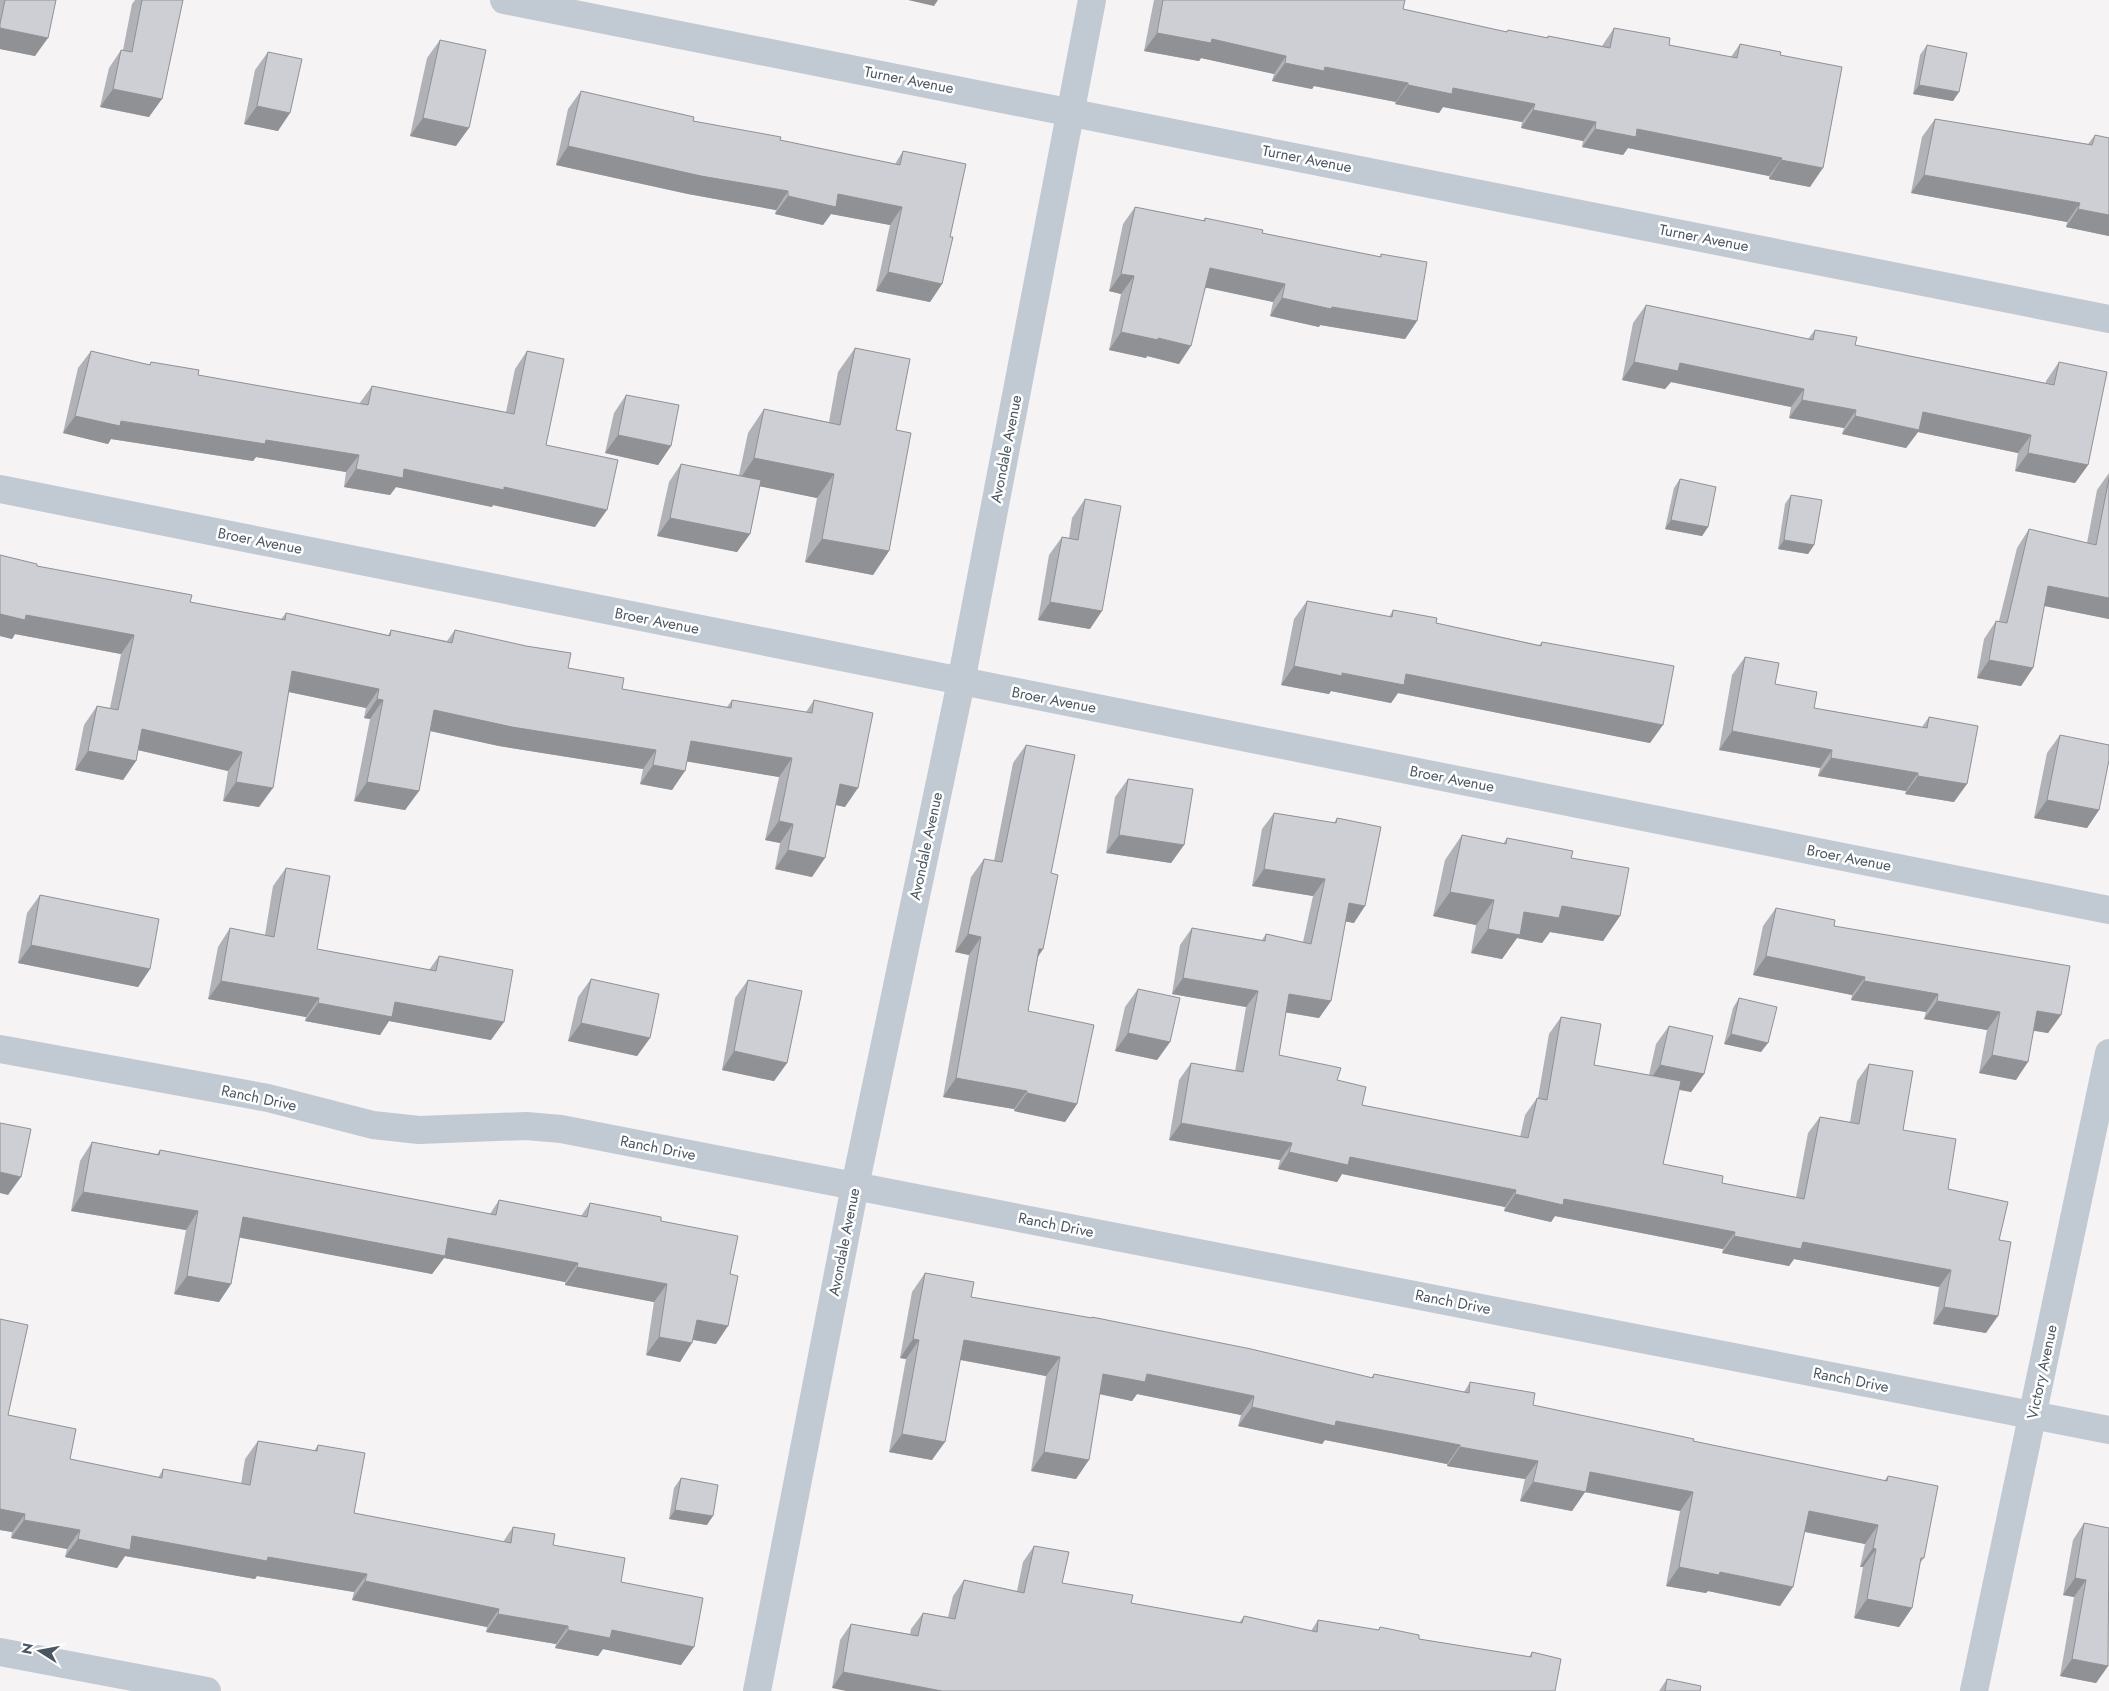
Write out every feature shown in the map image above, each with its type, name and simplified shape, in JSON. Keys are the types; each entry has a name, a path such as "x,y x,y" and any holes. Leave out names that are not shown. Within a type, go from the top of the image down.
{"street":[{"name":"Turner Avenue","path":"504,0 2109,319"},
{"name":"Avondale Avenue","path":"757,1691 855,1186 961,682 1092,0"},
{"name":"Broer Avenue","path":"0,489 2109,910"},
{"name":"Ranch Drive","path":"0,1048 268,1098 373,1125 419,1130 526,1126 561,1129 2109,1430"},
{"name":"Victory Avenue","path":"1974,1691 2109,1054"},
{"path":"0,1652 207,1691"}],"building":[{"path":"5,0 56,0 48,38 0,28"},
{"path":"142,0 183,0 162,99 113,89 121,50 132,52"},
{"path":"1163,0 1405,0 1403,9 1507,32 1508,30 1548,38 1548,36 1610,48 1614,28 1670,38 1669,45 1737,58 1740,44 1781,52 1780,55 1842,67 1823,168 1637,129 1636,137 1595,129 1596,122 1533,110 1535,104 1453,88 1452,94 1408,85 1408,83 1325,67 1324,71 1285,63 1286,56 1212,39 1211,43 1157,33"},
{"path":"440,40 486,50 469,128 423,118"},
{"path":"1927,45 1967,53 1959,92 1919,85"},
{"path":"268,52 302,59 290,113 257,106"},
{"path":"581,91 694,117 693,121 781,137 780,140 900,165 903,151 966,164 950,237 953,237 942,284 888,272 902,207 838,194 836,207 788,196 788,191 701,176 568,146"},
{"path":"1935,119 2092,145 2095,135 2109,138 2109,215 2078,209 2080,203 1924,175"},
{"path":"1135,207 1205,221 1205,218 1263,230 1262,233 1381,257 1381,254 1427,262 1417,321 1332,307 1331,309 1282,298 1285,284 1210,268 1191,346 1121,332 1134,276 1121,274"},
{"path":"1646,305 1813,340 1815,330 1857,337 1855,345 2054,385 2059,362 2107,372 2088,465 2028,453 2031,435 1923,412 1919,430 1855,416 1856,410 1802,400 1804,389 1680,363 1678,371 1634,362"},
{"path":"855,348 910,359 896,430 911,433 889,551 822,539 834,474 754,458 764,409 840,425"},
{"path":"91,351 150,365 151,362 199,370 198,375 368,405 372,386 514,414 527,351 564,359 546,445 618,460 607,510 504,487 504,490 404,469 403,478 356,469 359,455 266,440 265,444 121,421 120,426 75,416"},
{"path":"626,395 679,405 671,446 618,435"},
{"path":"681,464 761,480 750,534 670,518"},
{"path":"2109,478 2109,598 2048,586 2033,668 1989,660 1996,621 2007,623 2029,529 2096,545"},
{"path":"1680,479 1716,487 1708,527 1671,520"},
{"path":"1791,495 1822,500 1814,545 1784,540"},
{"path":"1085,499 1121,506 1102,611 1050,602 1062,537 1078,540"},
{"path":"0,555 37,564 37,566 192,595 190,602 285,620 286,613 390,636 391,630 452,643 455,630 526,646 571,653 568,668 624,678 622,689 731,708 732,700 812,713 814,700 873,713 858,788 840,784 825,858 788,850 793,824 779,821 792,758 691,741 685,771 653,765 656,750 512,727 434,710 419,791 367,782 383,700 377,699 379,689 292,671 273,788 236,782 242,752 142,729 136,761 88,751 97,706 118,710 134,635 26,615 25,620 0,614"},
{"path":"1307,601 1392,617 1393,610 1437,618 1436,623 1541,646 1542,642 1674,666 1663,725 1406,674 1404,685 1342,673 1342,676 1294,666"},
{"path":"1745,657 1779,663 1775,684 1817,692 1814,708 1927,728 1929,717 1978,726 1967,784 1918,776 1918,773 1831,758 1832,750 1732,731"},
{"path":"2060,735 2109,745 2109,760 2099,810 2047,800"},
{"path":"1026,745 1075,755 1051,873 1058,875 1043,949 1039,949 1028,1011 1094,1025 1077,1104 1027,1093 1027,1091 956,1078 981,937 968,934 984,859 1002,862"},
{"path":"1128,779 1193,789 1184,845 1119,835"},
{"path":"1274,813 1336,823 1337,818 1381,827 1365,906 1349,903 1331,1001 1289,994 1279,1055 1341,1068 1337,1080 1366,1087 1362,1105 1528,1138 1537,1098 1547,1100 1561,1017 1601,1024 1594,1065 1681,1081 1663,1164 1723,1176 1722,1183 1804,1199 1820,1117 1859,1124 1869,1064 1913,1071 1903,1130 1956,1139 1948,1189 2008,1202 1999,1240 2011,1242 1998,1316 1944,1307 1951,1270 1803,1242 1801,1249 1734,1236 1735,1232 1564,1199 1563,1205 1515,1194 1516,1190 1350,1157 1348,1165 1289,1152 1292,1143 1181,1123 1191,1063 1243,1072 1258,991 1183,978 1192,928 1265,941 1266,934 1311,944 1325,879 1264,869"},
{"path":"1462,835 1506,844 1507,838 1573,851 1571,858 1629,868 1620,916 1562,906 1559,918 1524,912 1520,935 1488,929 1494,900 1450,892"},
{"path":"286,868 330,876 317,949 436,971 439,956 513,970 504,1022 395,1002 392,1017 318,1003 319,998 221,981 230,928 274,937"},
{"path":"40,895 159,919 150,969 31,945"},
{"path":"1776,908 1835,920 1834,926 2070,966 2061,1015 2037,1011 2028,1062 1992,1055 2000,1012 1937,1001 1938,994 1864,981 1865,977 1766,956"},
{"path":"591,979 659,994 650,1038 581,1023"},
{"path":"748,980 802,991 787,1063 734,1051"},
{"path":"1138,989 1180,998 1170,1042 1128,1033"},
{"path":"1739,998 1777,1007 1768,1043 1731,1034"},
{"path":"1669,1026 1713,1036 1704,1074 1660,1065"},
{"path":"0,1123 31,1129 21,1177 0,1172"},
{"path":"92,1142 159,1155 160,1150 496,1215 499,1200 587,1217 590,1203 661,1217 661,1221 738,1236 730,1274 738,1276 728,1326 697,1320 692,1343 659,1337 667,1284 577,1267 578,1263 448,1238 445,1256 243,1217 231,1284 187,1276 198,1211 83,1192"},
{"path":"925,1273 974,1282 971,1297 1092,1317 1251,1349 1373,1378 1374,1374 1469,1393 1470,1382 1535,1393 1533,1405 1694,1439 1693,1441 1887,1481 1888,1476 1938,1486 1924,1558 1921,1558 1912,1608 1867,1599 1876,1549 1873,1548 1878,1525 1809,1511 1793,1587 1720,1572 1719,1575 1679,1567 1693,1492 1590,1472 1586,1492 1533,1482 1538,1461 1336,1421 1335,1426 1252,1407 1254,1396 1147,1374 1145,1382 1103,1374 1089,1460 1044,1452 1060,1357 964,1340 945,1442 902,1434 919,1340 913,1339"},
{"path":"0,1319 28,1325 8,1415 76,1429 70,1459 162,1478 163,1469 250,1485 258,1441 317,1451 318,1445 365,1453 354,1513 511,1543 513,1527 555,1534 553,1545 625,1558 621,1582 703,1598 694,1647 612,1630 610,1638 568,1630 568,1626 498,1614 499,1609 365,1581 367,1574 268,1557 267,1561 132,1536 130,1550 78,1539 80,1530 24,1520 25,1514 0,1509"},
{"path":"681,1478 718,1485 713,1516 675,1510"},
{"path":"2084,1523 2109,1528 2108,1666 2072,1659 2086,1580 2075,1578"},
{"path":"1034,1546 1069,1552 1062,1583 1133,1595 1131,1603 1242,1623 1244,1616 1317,1632 1318,1620 1379,1630 1380,1627 1419,1635 1419,1639 1531,1657 1532,1652 1561,1659 1555,1691 942,1691 843,1672 851,1624 918,1636 923,1613 955,1619 964,1580 1024,1593"},
{"path":"1667,1679 1701,1686 1700,1691 1665,1691"}]}
